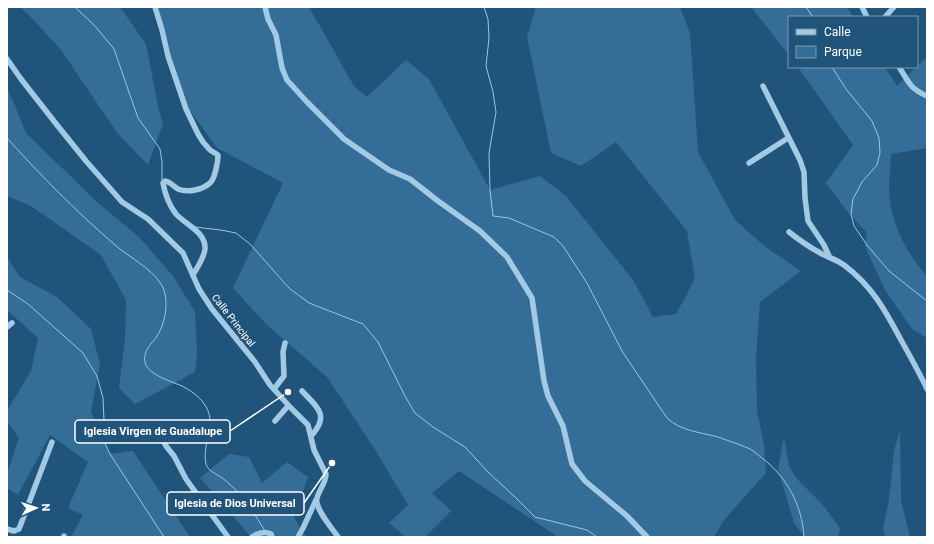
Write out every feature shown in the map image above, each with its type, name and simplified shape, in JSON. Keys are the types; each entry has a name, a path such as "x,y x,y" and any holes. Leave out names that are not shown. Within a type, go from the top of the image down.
{"street":[{"path":"155,7 168,56 186,109 203,142 210,150 218,155 218,162 212,181 204,187 197,190 185,190 178,189 168,181 163,183 165,196 176,214 196,230 203,242 205,250 200,264 193,275"},
{"path":"265,7 268,19 276,34 282,68 287,80 307,102 344,139 390,170 410,179 480,231 508,257 532,298 544,381 548,396 563,426 572,464 575,470 585,481 627,516 647,537"},
{"path":"862,7 866,16"},
{"path":"886,16 894,7"},
{"name":"Calle Principal","path":"7,59 62,131 122,202 148,219 183,253 199,288 212,309 256,362 274,389 288,406 307,423 314,450 326,474 326,478 298,537"},
{"path":"900,68 910,85 916,91 927,96"},
{"path":"763,86 800,160 804,172 808,221 824,245 829,256"},
{"path":"749,163 788,138"},
{"path":"789,232 797,239 844,264 871,290 883,306 927,389"},
{"path":"274,389 284,376 283,356 285,343"},
{"path":"302,391 318,408 321,414 321,422 311,436"},
{"path":"276,421 288,406"},
{"path":"156,426 186,479 228,537"},
{"path":"7,529 16,531 19,529 52,442"},
{"path":"317,498 318,508 338,537"},
{"path":"252,537 256,534 266,532 271,534 272,537"}],"green space":[{"path":"20,7 120,7 146,44 158,107 163,124 148,165 118,134 61,50"},
{"path":"156,7 309,7 354,86 367,97 406,60 429,79 490,190 540,176 566,196 633,280 653,317 676,314 695,279 687,231 616,142 581,166 551,153 527,37 536,7 680,7 690,33 698,152 735,220 767,248 801,271 760,302 756,359 757,411 764,445 766,473 724,520 714,537 558,537 459,471 432,493 451,511 425,537 406,537 389,523 408,505 374,448 327,377 266,324 233,288 283,183 217,148 186,105"},
{"path":"751,7 847,7 852,16 788,16 788,54"},
{"path":"927,57 927,148 891,154 889,188 895,224 912,257 927,276 927,338 912,329 885,290 865,246 867,233 846,210 826,183 853,145 799,68 886,68 897,86 916,68 918,68 918,66"},
{"path":"7,88 26,133 98,203 139,237 173,276 195,312 197,353 195,372 135,404 119,388 125,339 126,300 101,255 31,206 7,196"},
{"path":"7,257 20,277 57,297 91,329 100,364 91,412 110,454 133,451 190,537 71,537 83,515 68,508 88,462 50,435 18,495 7,488 7,474 19,438 7,421 7,411 31,371 38,338 7,310"},
{"path":"900,430 901,500 910,537 885,537 883,529 889,500 894,451"},
{"path":"784,437 789,466 797,479 822,504 840,528 838,537 805,537 794,523 778,469"},
{"path":"229,454 249,457 262,483 287,462 308,477 294,517 306,537 251,537 200,478"}],"waterway":[{"path":"75,7 95,26 114,49 138,118 160,149 162,162 162,182"},
{"path":"484,7 488,19 489,38 486,66 493,92 496,112 489,153 490,190 493,216 509,218 554,237 563,246 587,283 622,351 667,418 678,426 718,437 750,449 771,466 779,474 792,493 800,514 804,537"},
{"path":"806,7 812,16"},
{"path":"833,68 846,89 872,121 879,138 880,153 877,165 862,182 853,199 851,214 854,226 867,245 889,271 927,301"},
{"path":"7,138 73,207 115,245 152,273 161,284 164,290 166,303 165,317 157,336 146,351 145,362 147,367 162,378 187,389 203,402 208,410 210,418 205,456 207,467 232,486 252,511 265,531"},
{"path":"195,227 236,233 250,244 289,288 309,303 363,324 378,342 415,413 433,427 465,447 488,472 535,517 587,530 597,537"},
{"path":"7,290 28,304 83,353 97,376 103,398 105,443 110,454 164,537"}],"place":[{"name":"Iglesia Virgen de Guadalupe","path":"288,392"},
{"name":"Iglesia de Dios Universal","path":"332,463"}]}
